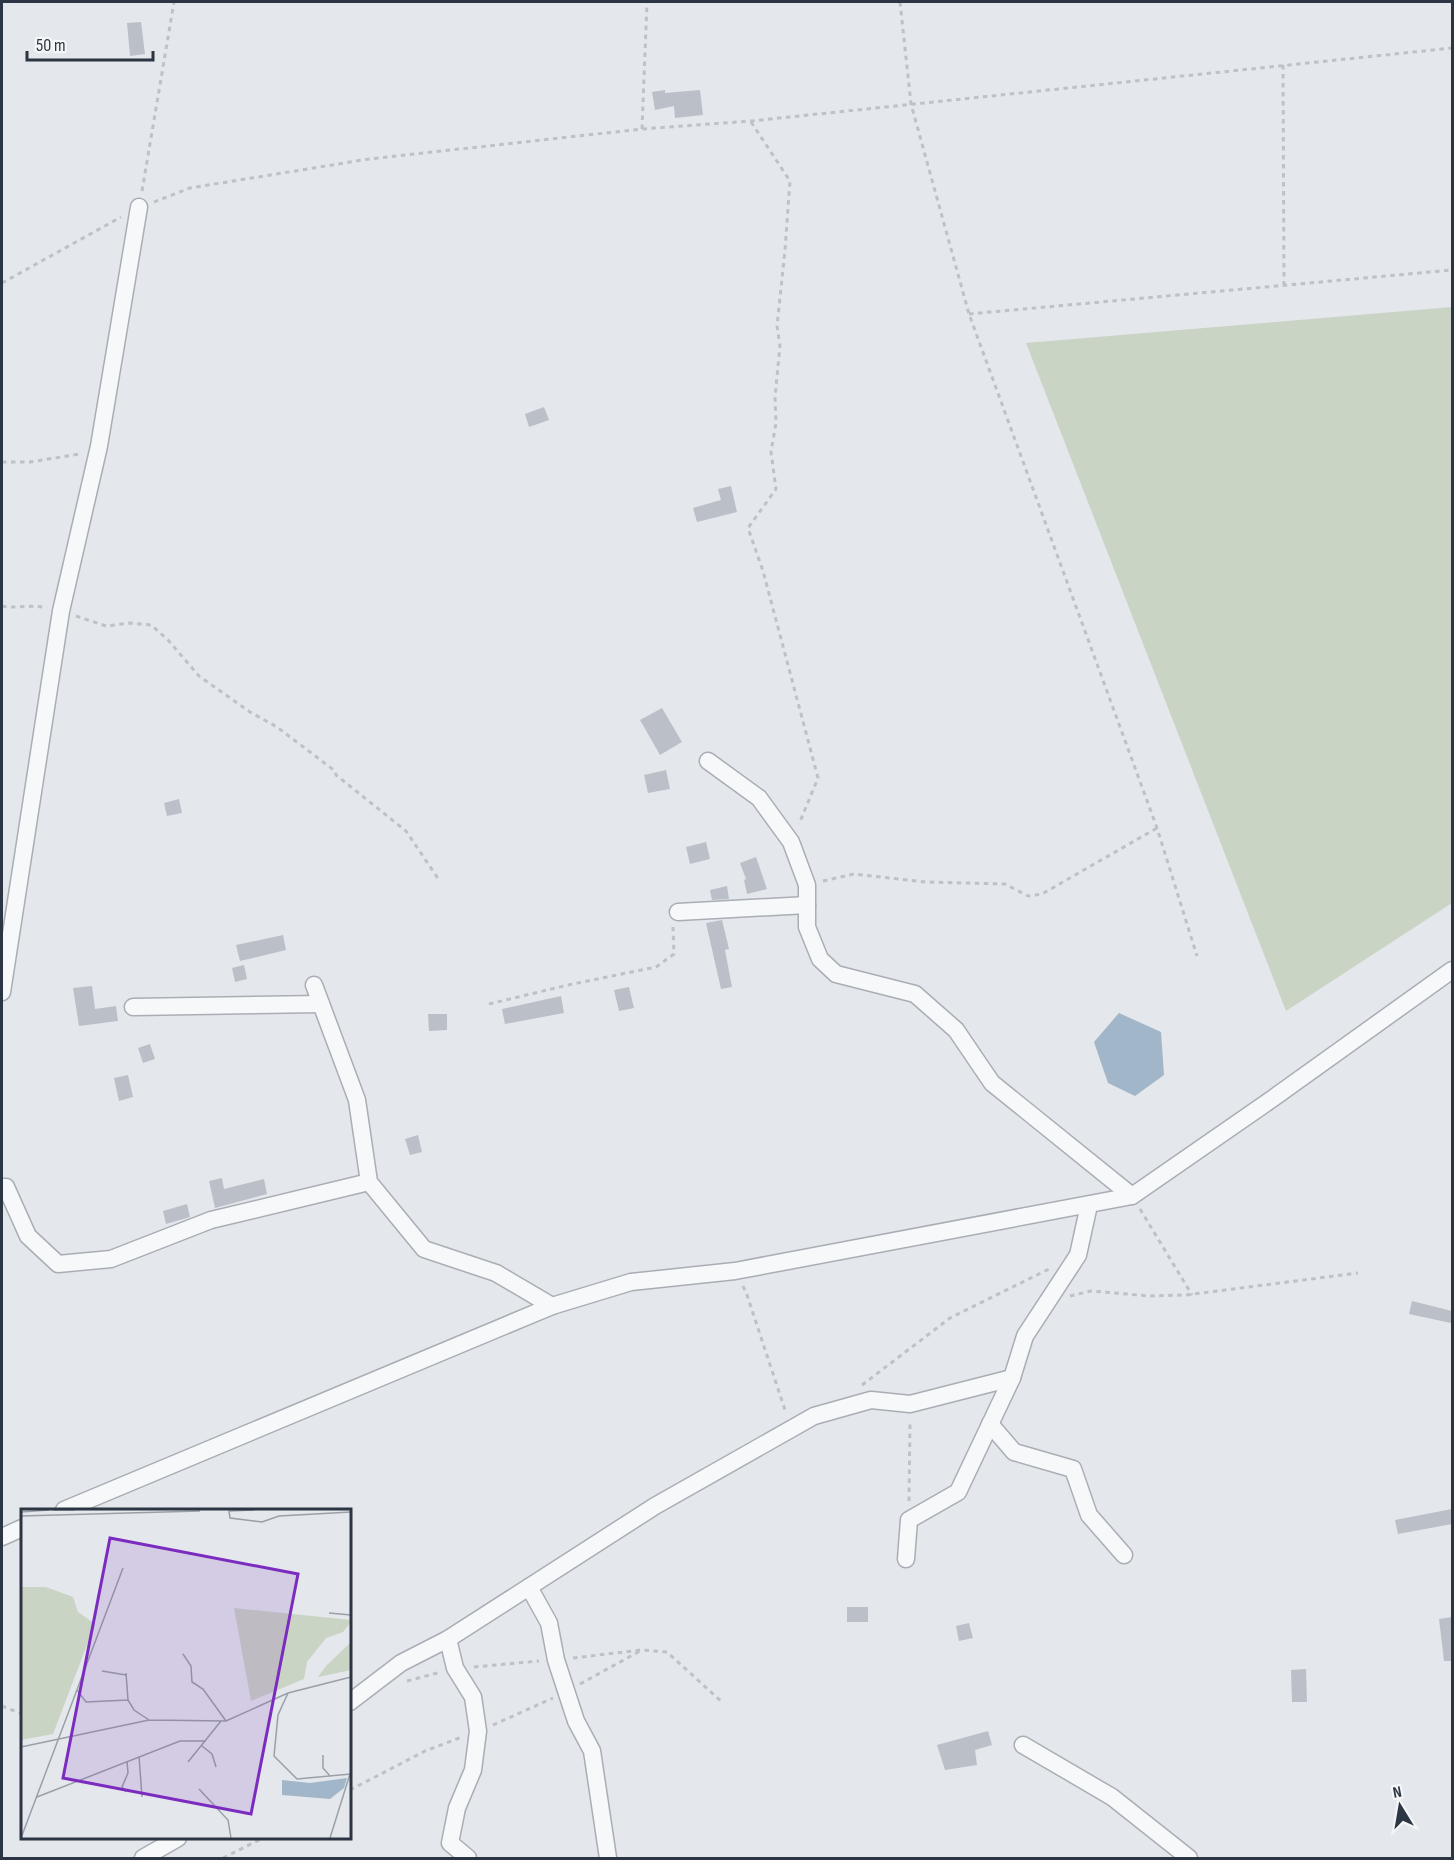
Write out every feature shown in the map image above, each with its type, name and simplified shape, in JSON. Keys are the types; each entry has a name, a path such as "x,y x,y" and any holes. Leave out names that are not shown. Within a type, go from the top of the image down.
{"street":[{"path":"2,993 62,611 99,446 139,207"},
{"path":"708,761 759,798 791,842 807,885 807,927 820,959 836,974 915,994 956,1030 992,1083 1132,1196"},
{"path":"678,912 807,905"},
{"path":"66,1509 552,1306 631,1282 735,1271 1132,1196 1272,1100 1452,970"},
{"path":"314,985 357,1100 369,1182 424,1249 496,1273 552,1306"},
{"path":"133,1007 321,1004"},
{"path":"2,1187 6,1187 28,1236 58,1264 111,1259 211,1220 369,1182"},
{"path":"906,1559 909,1520 958,1492 1012,1378 1025,1336 1078,1255 1089,1205"},
{"path":"351,1700 402,1663 448,1639 655,1506 814,1416 872,1400 910,1404 1012,1378"},
{"path":"990,1424 1014,1452 1073,1468 1089,1515 1124,1555"},
{"path":"2,1537 21,1528"},
{"path":"529,1587 549,1623 555,1660 576,1721 592,1751 608,1858"},
{"path":"448,1639 455,1668 473,1697 478,1731 473,1770 457,1808 450,1843 468,1858"},
{"path":"1023,1745 1112,1797 1189,1858"},
{"path":"143,1858 176,1839"}],"path":[{"path":"139,207 174,2"},
{"path":"642,129 647,2"},
{"path":"900,2 911,104 969,314 1157,828 1197,956"},
{"path":"2,283 139,207 190,188 369,159 642,129 751,121 1452,48"},
{"path":"1282,65 1284,285"},
{"path":"751,121 790,181 777,326 780,346 775,397 776,423 771,452 776,489 748,528 763,571 818,778 791,842"},
{"path":"969,314 1452,270"},
{"path":"2,462 30,462 74,456 99,446"},
{"path":"2,606 9,608 34,605 62,611 106,626 130,623 151,625 168,640 199,676 250,712 277,727 335,771 336,776 406,831 439,880"},
{"path":"807,885 854,874 926,882 1005,884 1028,896 1042,894 1157,828"},
{"path":"489,1004 656,967 674,954 672,917 678,912"},
{"path":"1132,1196 1192,1294"},
{"path":"859,1386 950,1318 1078,1255"},
{"path":"735,1271 747,1295 792,1429"},
{"path":"1048,1301 1091,1291 1150,1296 1192,1294 1358,1273"},
{"path":"909,1520 910,1404"},
{"path":"351,1789 425,1750 534,1708 641,1650"},
{"path":"2,1706 21,1714"},
{"path":"223,1858 261,1839"}],"green space":[{"path":"1452,307 1452,903 1286,1011 1026,343"}],"water":[{"path":"1119,1013 1161,1032 1164,1075 1135,1096 1108,1083 1094,1042"}],"building":[{"path":"141,22 145,54 130,56 127,23"},
{"path":"665,90 665,93 700,90 703,115 675,118 674,106 655,110 652,92"},
{"path":"544,407 549,420 529,427 525,414"},
{"path":"731,486 737,512 697,522 693,508 721,500 718,489"},
{"path":"662,708 682,742 660,755 640,720"},
{"path":"666,770 670,789 648,793 644,775"},
{"path":"179,799 182,813 167,816 164,803"},
{"path":"706,842 710,859 690,864 686,847"},
{"path":"756,857 767,889 747,894 744,880 746,879 740,863"},
{"path":"727,886 729,899 712,900 710,890"},
{"path":"722,920 729,949 725,950 732,987 721,989 706,923"},
{"path":"283,935 286,950 240,961 236,945"},
{"path":"244,965 247,979 235,982 232,968"},
{"path":"92,986 95,1009 116,1006 118,1021 79,1026 73,988"},
{"path":"629,987 634,1008 619,1011 614,990"},
{"path":"561,996 564,1013 505,1024 502,1009"},
{"path":"428,1014 447,1014 447,1030 429,1031"},
{"path":"150,1044 155,1059 143,1063 138,1048"},
{"path":"128,1075 133,1097 119,1101 114,1078"},
{"path":"418,1135 422,1152 410,1155 405,1139"},
{"path":"222,1178 224,1189 264,1179 267,1194 215,1208 209,1181"},
{"path":"187,1204 190,1217 166,1224 163,1211"},
{"path":"1412,1301 1452,1311 1451,1323 1409,1314"},
{"path":"1452,1509 1452,1524 1398,1534 1395,1520"},
{"path":"847,1607 868,1607 868,1622 847,1622"},
{"path":"1452,1617 1452,1661 1444,1661 1439,1619"},
{"path":"969,1623 973,1638 959,1641 956,1626"},
{"path":"1306,1669 1307,1702 1292,1702 1291,1670"},
{"path":"988,1731 992,1745 975,1750 977,1765 945,1770 937,1745"}]}
